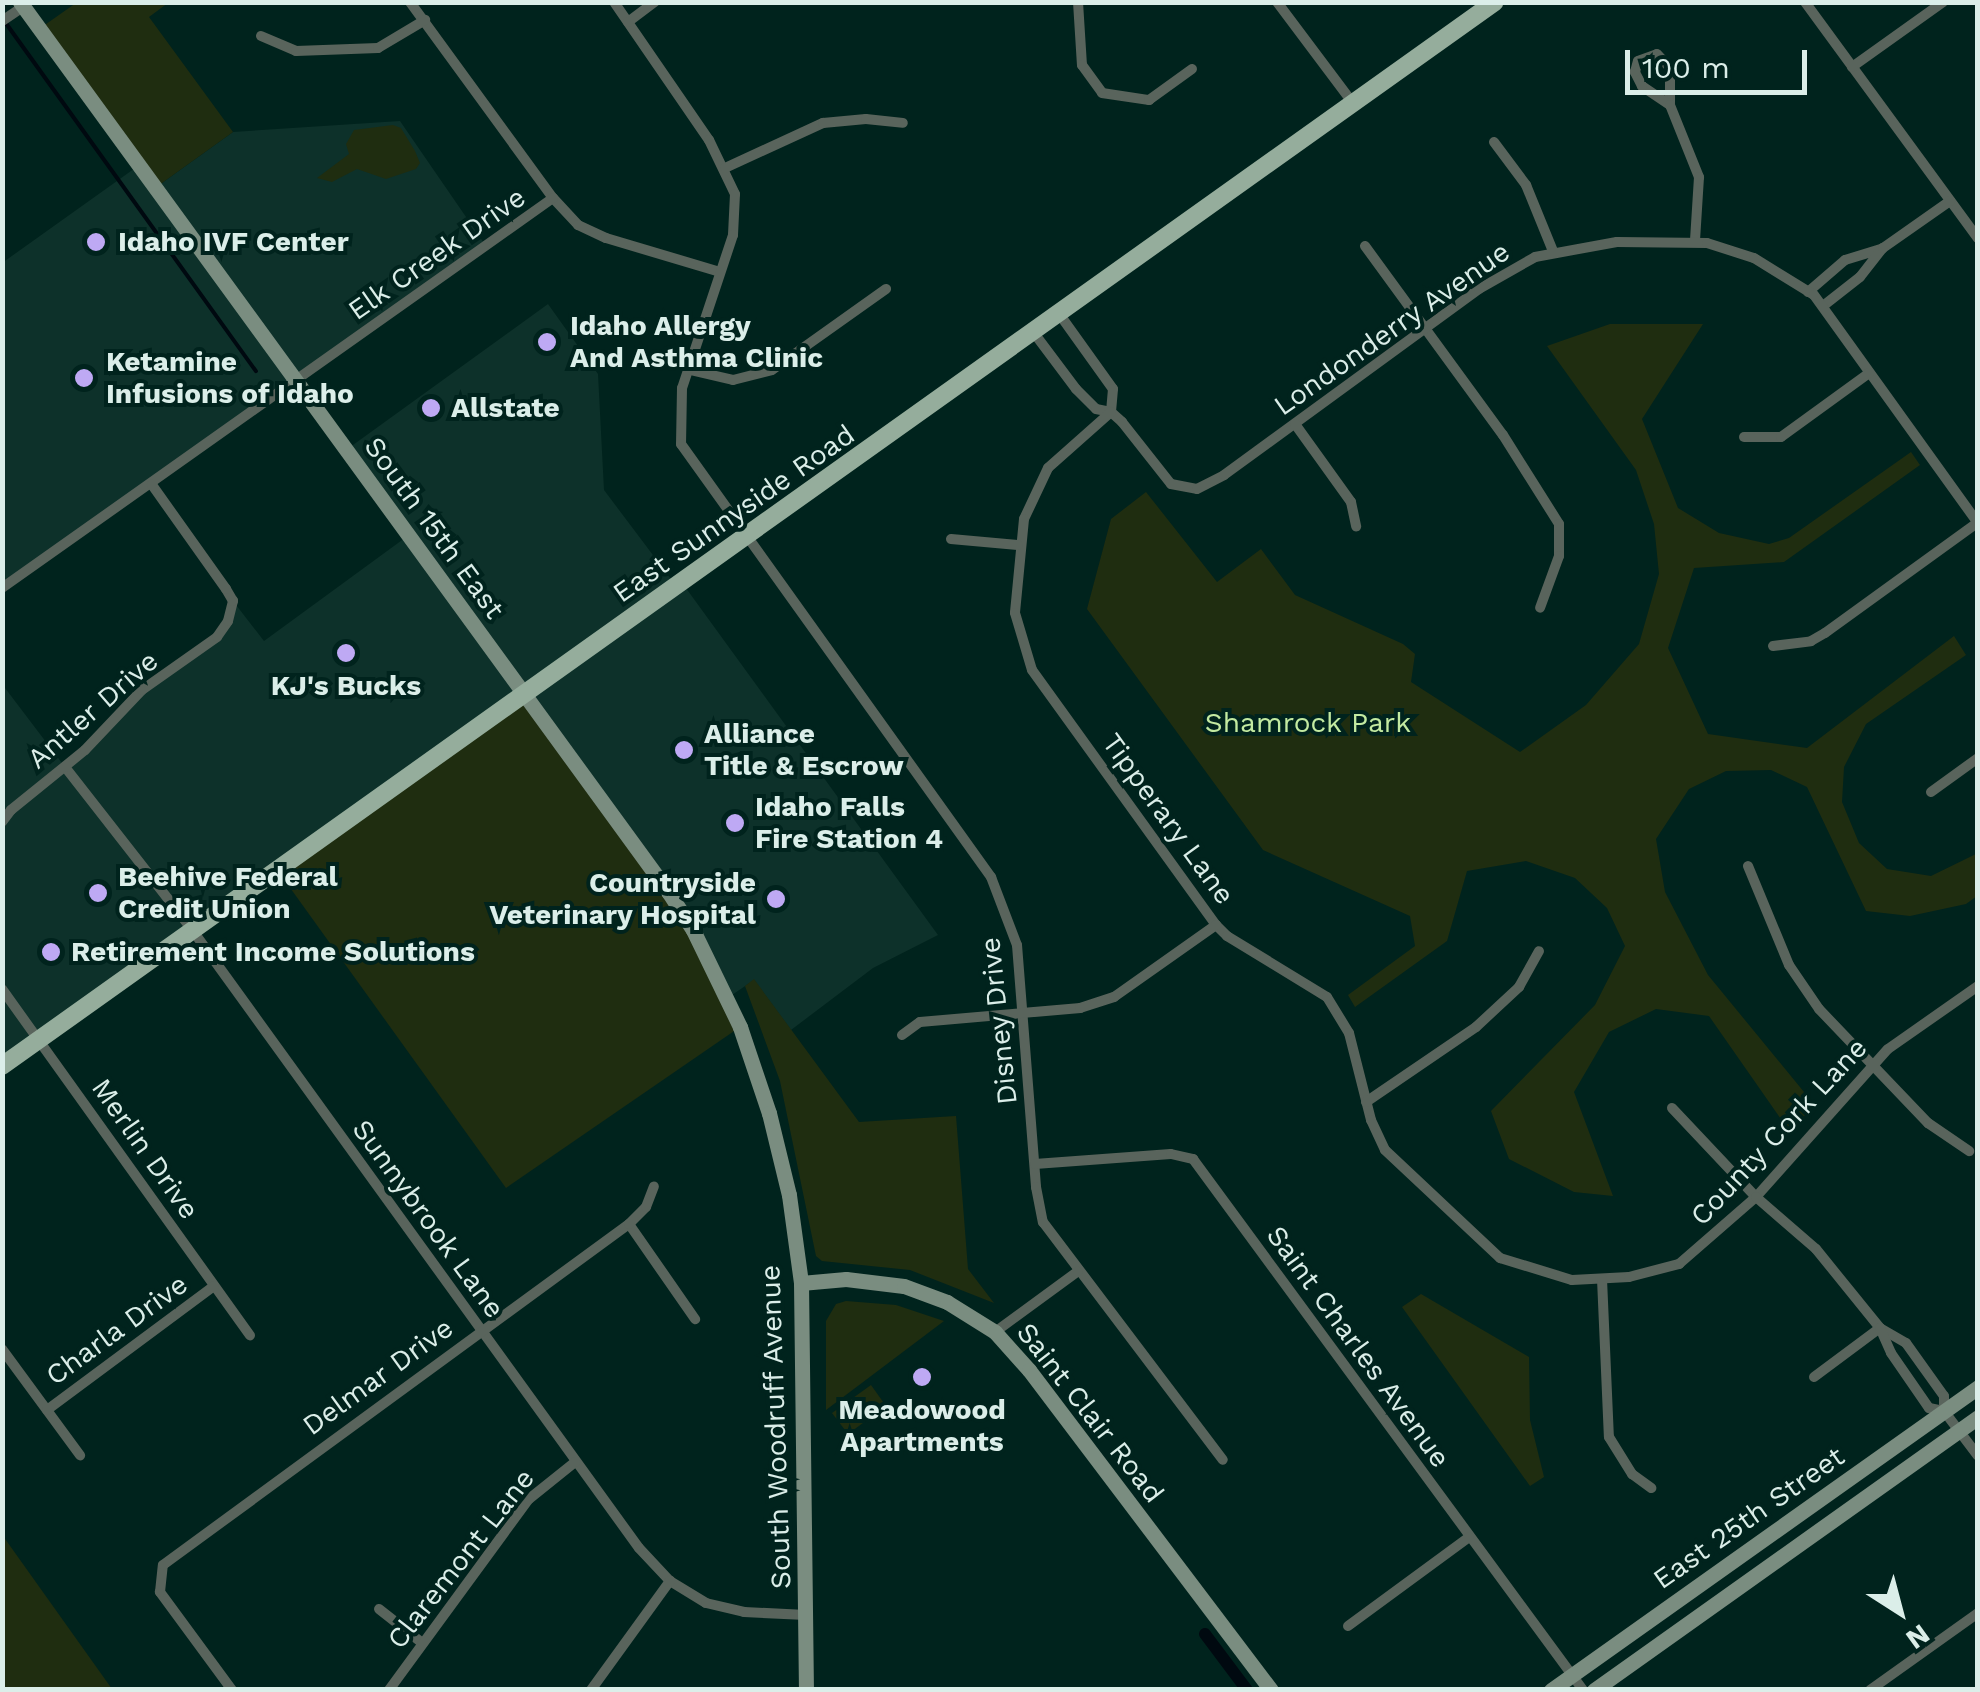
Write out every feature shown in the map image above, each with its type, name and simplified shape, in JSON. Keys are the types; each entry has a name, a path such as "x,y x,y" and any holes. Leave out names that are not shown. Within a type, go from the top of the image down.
{"main road":[{"name":"East Sunnyside Road","path":"2,1066 1494,2"},
{"name":"South 15th East","path":"14,11 526,695"},
{"name":"South Woodruff Avenue","path":"526,695 678,906 740,1027 769,1112 802,1283 806,1690"},
{"name":"Saint Clair Road","path":"802,1283 846,1280 904,1286 948,1302 995,1332 1029,1370 1271,1690"},
{"name":"East 25th Street","path":"1551,1690 1978,1388"},
{"name":"East 25th Street","path":"1594,1690 1978,1417"}],"street":[{"path":"410,2 578,225 606,238 720,272"},
{"path":"614,2 726,168 823,123 866,119 903,123"},
{"path":"628,22 655,2"},
{"path":"1078,2 1082,65 1102,93 1150,100 1192,69"},
{"path":"1277,2 1352,102"},
{"path":"1804,2 1978,238"},
{"path":"1852,66 1942,2"},
{"path":"261,36 296,52 367,49 396,40 425,20"},
{"path":"1670,105 1642,86 1635,72 1647,55 1664,56 1670,68 1670,105 1699,178 1696,241"},
{"path":"1494,142 1526,185 1552,251"},
{"name":"Disney Drive","path":"726,168 735,194 734,235 682,388 681,444 991,877 1017,945 1043,1222 1077,1272 1223,1460"},
{"name":"Elk Creek Drive","path":"2,588 554,198"},
{"path":"1823,306 1860,277 1883,248 1950,201"},
{"name":"Londonderry Avenue","path":"1034,333 1076,389 1096,409 1111,412 1172,484 1181,488 1209,484 1502,274 1552,251 1618,242 1696,241 1754,258 1823,306 1977,523"},
{"path":"1366,246 1502,435 1559,524 1559,556 1540,608"},
{"path":"1808,292 1846,260 1883,248"},
{"path":"690,370 733,380 772,370 886,289"},
{"name":"Londonderry Avenue","path":"1060,315 1113,389 1111,412"},
{"path":"1744,437 1781,438 1870,372"},
{"name":"Tipperary Lane","path":"1111,412 1048,468 1034,491 1018,545 1015,613 1032,670 1216,925 1227,936 1327,997 1348,1033 1366,1102 1386,1150 1500,1258 1572,1280 1602,1279"},
{"path":"1296,424 1351,502 1356,526"},
{"name":"Antler Drive","path":"2,822 11,810 65,767 142,690 217,637 228,621 233,601 152,485"},
{"path":"1773,646 1811,640 1825,633 1977,523"},
{"path":"951,539 1018,545"},
{"path":"1931,792 1978,758"},
{"name":"Sunnybrook Lane","path":"65,767 194,930 575,1462 670,1581 717,1606 806,1615"},
{"path":"1748,866 1797,978 1872,1068 1928,1123 1968,1150"},
{"path":"902,1035 920,1022 1080,1008 1114,997 1216,925"},
{"path":"1366,1102 1486,1019 1518,987 1539,951"},
{"name":"County Cork Lane","path":"1602,1279 1629,1278 1679,1264 1756,1197 1844,1093 1888,1049 1978,986"},
{"name":"Merlin Drive","path":"2,990 250,1335"},
{"path":"1672,1108 1756,1197 1816,1249 1880,1328 1891,1354 1929,1408 1944,1411"},
{"name":"Saint Charles Avenue","path":"1036,1164 1171,1154 1193,1159 1583,1690"},
{"name":"Delmar Drive","path":"232,1690 160,1592 160,1574 167,1561 629,1224 646,1207 654,1186"},
{"path":"629,1224 696,1319"},
{"path":"995,1332 1077,1272"},
{"path":"1602,1279 1609,1436 1624,1464 1651,1488"},
{"name":"Charla Drive","path":"47,1410 214,1286"},
{"path":"1814,1377 1880,1328"},
{"path":"1880,1328 1906,1343 1944,1396 1944,1411 1978,1456"},
{"path":"2,1350 80,1454"},
{"name":"Claremont Lane","path":"389,1690 530,1499 575,1462"},
{"path":"1348,1626 1469,1537"},
{"path":"590,1690 670,1581"},
{"path":"379,1609 421,1642"},
{"path":"1870,1690 1978,1613"}],"shaded area":[{"path":"400,121 486,246 3,588 2,263 138,166 155,188 233,132"},
{"path":"548,304 598,374 604,490 677,587 683,584 938,935 873,968 791,1030 754,980 726,999 525,696 3,1066 2,684 65,767 142,690 217,637 233,601 264,641 409,535 346,450"}],"green space":[{"path":"76,3 168,3 149,17 233,132 155,188 39,29"},
{"path":"393,125 401,128 415,151 420,163 416,169 386,179 357,169 332,182 317,178 349,154 346,144 354,130"},
{"name":"Shamrock Park","path":"1610,324 1703,324 1642,419 1678,508 1719,533 1769,544 1789,538 1911,452 1920,465 1784,562 1694,568 1668,648 1708,734 1807,748 1954,636 1966,655 1866,724 1844,767 1842,802 1859,843 1887,869 1931,876 1978,853 1977,896 1966,904 1910,916 1866,911 1807,787 1771,770 1726,771 1689,789 1656,839 1665,892 1708,975 1813,1103 1792,1135 1709,1016 1656,1009 1609,1032 1574,1092 1613,1196 1574,1192 1509,1159 1491,1111 1595,1005 1625,946 1607,908 1575,878 1526,861 1467,871 1447,941 1355,1007 1348,995 1415,946 1410,916 1263,850 1087,609 1111,519 1146,492 1217,582 1261,549 1295,595 1403,644 1415,654 1411,682 1520,752 1586,705 1639,644 1659,574 1654,524 1636,470 1547,346"},
{"path":"526,695 687,920 740,1027 506,1188 278,871"},
{"path":"754,979 859,1122 956,1116 968,1269 994,1303 910,1270 822,1261 816,1256 780,1081 745,986"},
{"path":"1421,1294 1529,1357 1530,1420 1544,1477 1530,1486 1402,1307"},
{"path":"846,1301 896,1305 944,1321 826,1410 826,1321 836,1304"},
{"path":"871,1385 886,1406 848,1434 832,1413"},
{"path":"3,1536 112,1689 3,1689"}],"waterway":[{"path":"5,22 256,371"},
{"path":"1205,1634 1247,1690"}],"place":[{"name":"Idaho IVF Center","path":"96,242"},
{"name":"Idaho Allergy And Asthma Clinic","path":"547,342"},
{"name":"Ketamine Infusions of Idaho","path":"84,378"},
{"name":"Allstate","path":"431,408"},
{"name":"KJ's Bucks","path":"346,653"},
{"name":"Alliance Title & Escrow","path":"684,750"},
{"name":"Idaho Falls Fire Station 4","path":"735,823"},
{"name":"Beehive Federal Credit Union","path":"98,893"},
{"name":"Countryside Veterinary Hospital","path":"776,899"},
{"name":"Retirement Income Solutions","path":"51,952"},
{"name":"Meadowood Apartments","path":"922,1377"}]}
